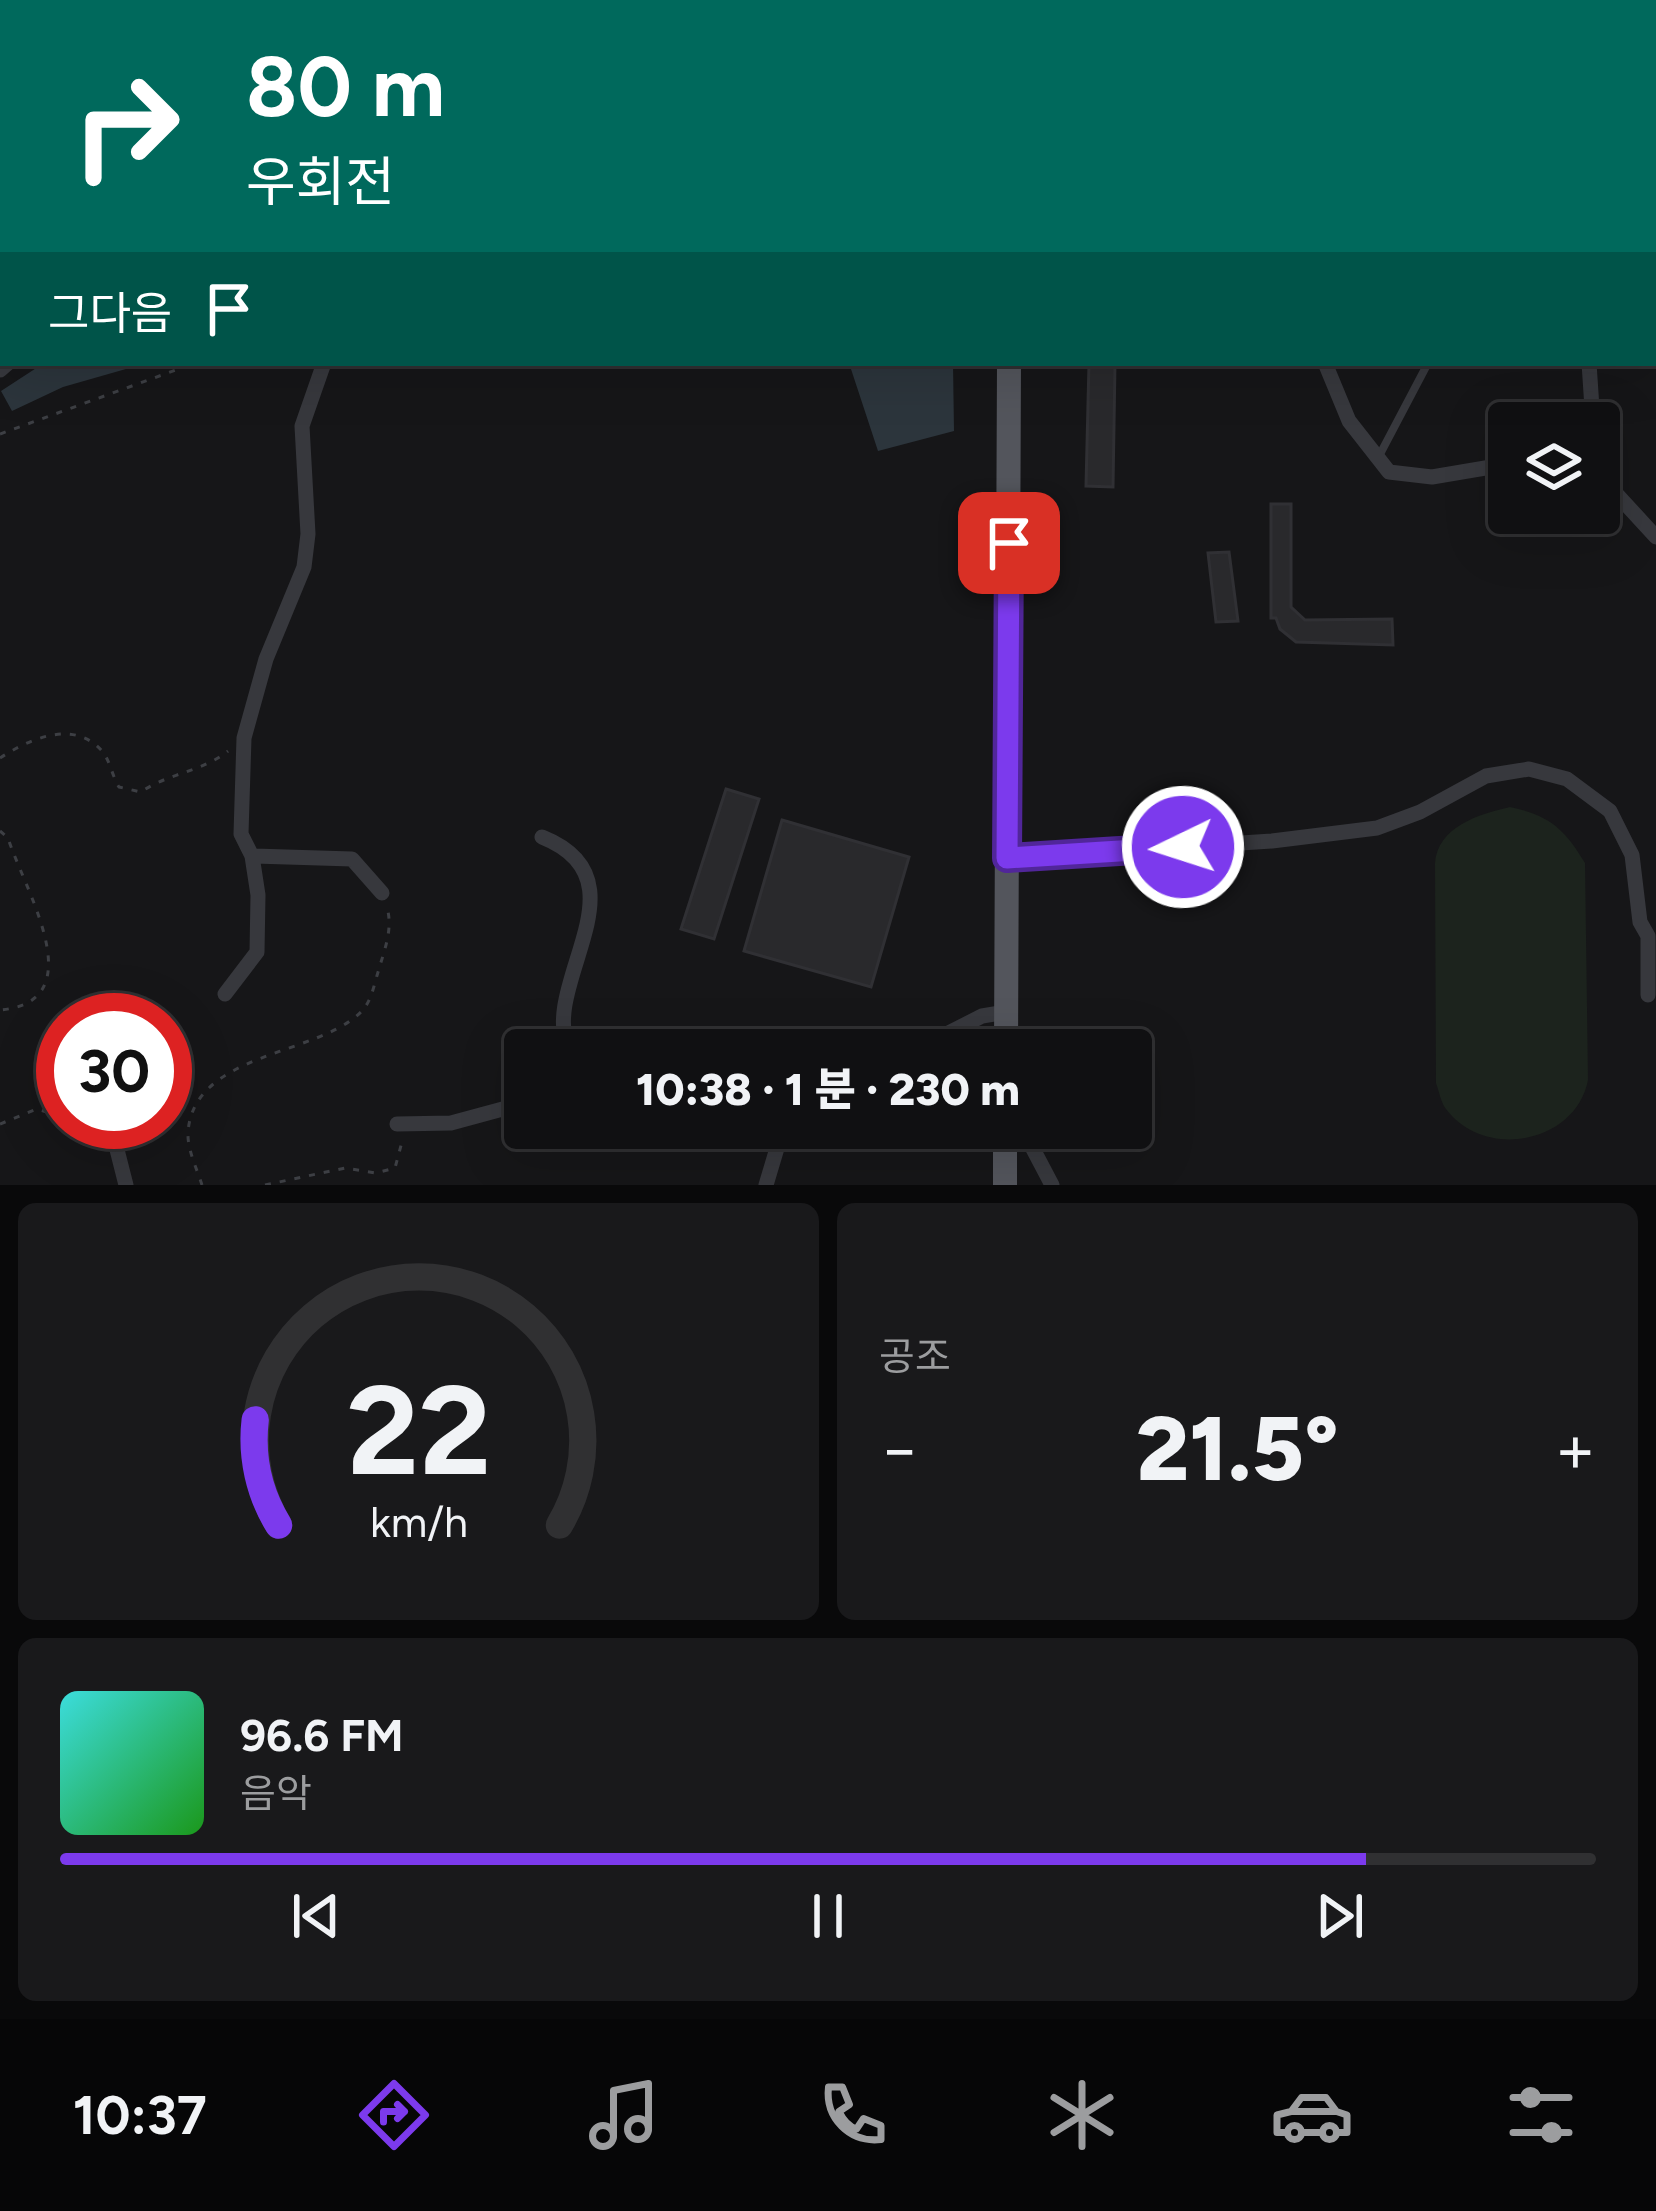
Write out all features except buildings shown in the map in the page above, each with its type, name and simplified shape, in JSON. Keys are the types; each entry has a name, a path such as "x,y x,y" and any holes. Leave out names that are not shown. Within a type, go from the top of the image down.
{"main road":[{"path":"1006,1029 1010,366"},
{"path":"1005,1149 1005,1185"}],"street":[{"path":"225,994 257,952 260,932 252,856 241,834 248,725 266,659 304,567 308,534 302,426 323,366"},
{"path":"1326,366 1349,421 1389,472 1416,477 1488,467"},
{"path":"1589,366 1592,402"},
{"path":"1620,498 1656,537"},
{"path":"1007,858 1271,841 1377,828 1420,812 1486,776 1529,769 1568,779 1610,812 1633,855 1640,922 1648,936 1648,994"},
{"path":"542,837 574,854 587,880 587,932 563,1016 565,1029"},
{"path":"252,856 352,859 382,893"},
{"path":"956,1029 982,1016 1006,1012"},
{"path":"401,1125 451,1123 504,1108"},
{"path":"117,1149 126,1185"},
{"path":"766,1185 777,1149"},
{"path":"1033,1149 1052,1185"}],"lane":[{"path":"1377,459 1426,366"}],"path":[{"path":"0,434 187,366"},
{"path":"0,758 42,735 74,736 104,753 118,787 140,792 165,775 223,756 248,725"},
{"path":"0,831 8,838 51,960 35,1002 25,1008 0,1010"},
{"path":"202,1185 188,1134 197,1102 250,1062 278,1049 314,1042 361,1011 369,1001 391,924 382,893"},
{"path":"0,1124 36,1109"},
{"path":"265,1185 345,1168 376,1173 395,1168 401,1125"}],"shaded area":[{"path":"39,366 136,366 63,387 12,411 1,391"},
{"path":"850,366 953,366 954,431 878,451"},
{"path":"1510,807 1555,825 1585,863 1588,1080 1580,1101 1548,1131 1505,1139 1463,1125 1444,1106 1436,1083 1435,864 1451,832 1473,818"}],"route":[{"path":"1009,543 1007,858 1183,847"}]}
